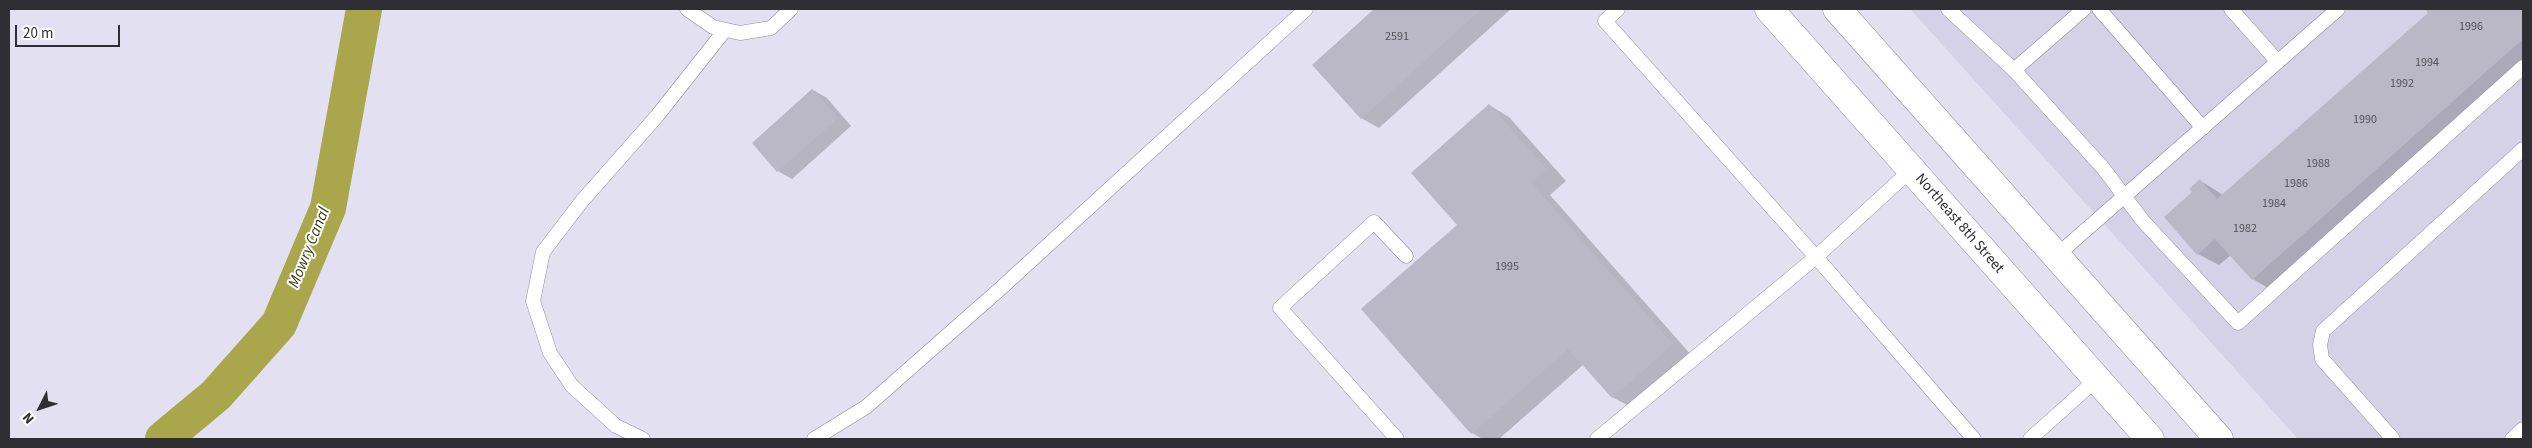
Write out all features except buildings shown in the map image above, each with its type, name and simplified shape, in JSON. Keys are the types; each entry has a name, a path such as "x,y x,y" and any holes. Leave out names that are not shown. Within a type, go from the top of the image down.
{"main road":[{"name":"Northeast 8th Street","path":"1768,9 2150,439"},
{"path":"1838,9 2218,439"}],"lane":[{"path":"687,9 713,27 740,33 771,28 791,9"},
{"path":"814,439 866,407 1000,289 1306,9"},
{"path":"1618,9 1605,21 1816,257 1974,439"},
{"path":"1948,9 2014,70 2103,168 2143,221 2238,323 2523,67"},
{"path":"2014,70 2084,9"},
{"path":"2098,9 2203,128"},
{"path":"2231,9 2278,62"},
{"path":"2056,256 2338,9"},
{"path":"644,439 616,426 572,386 550,353 533,301 542,252 582,201 657,116 725,30"},
{"path":"2393,439 2322,359 2320,345 2323,331 2523,149"},
{"path":"1597,439 1816,257 1911,170"},
{"path":"1398,439 1280,308 1374,222 1406,256"},
{"path":"2030,439 2097,380"},
{"path":"2512,439 2523,430"}],"shaded area":[{"path":"1910,9 2523,9 2523,439 2298,439"}],"waterway":[{"name":"Mowry Canal","path":"163,439 216,395 279,324 328,208 364,9"}]}
